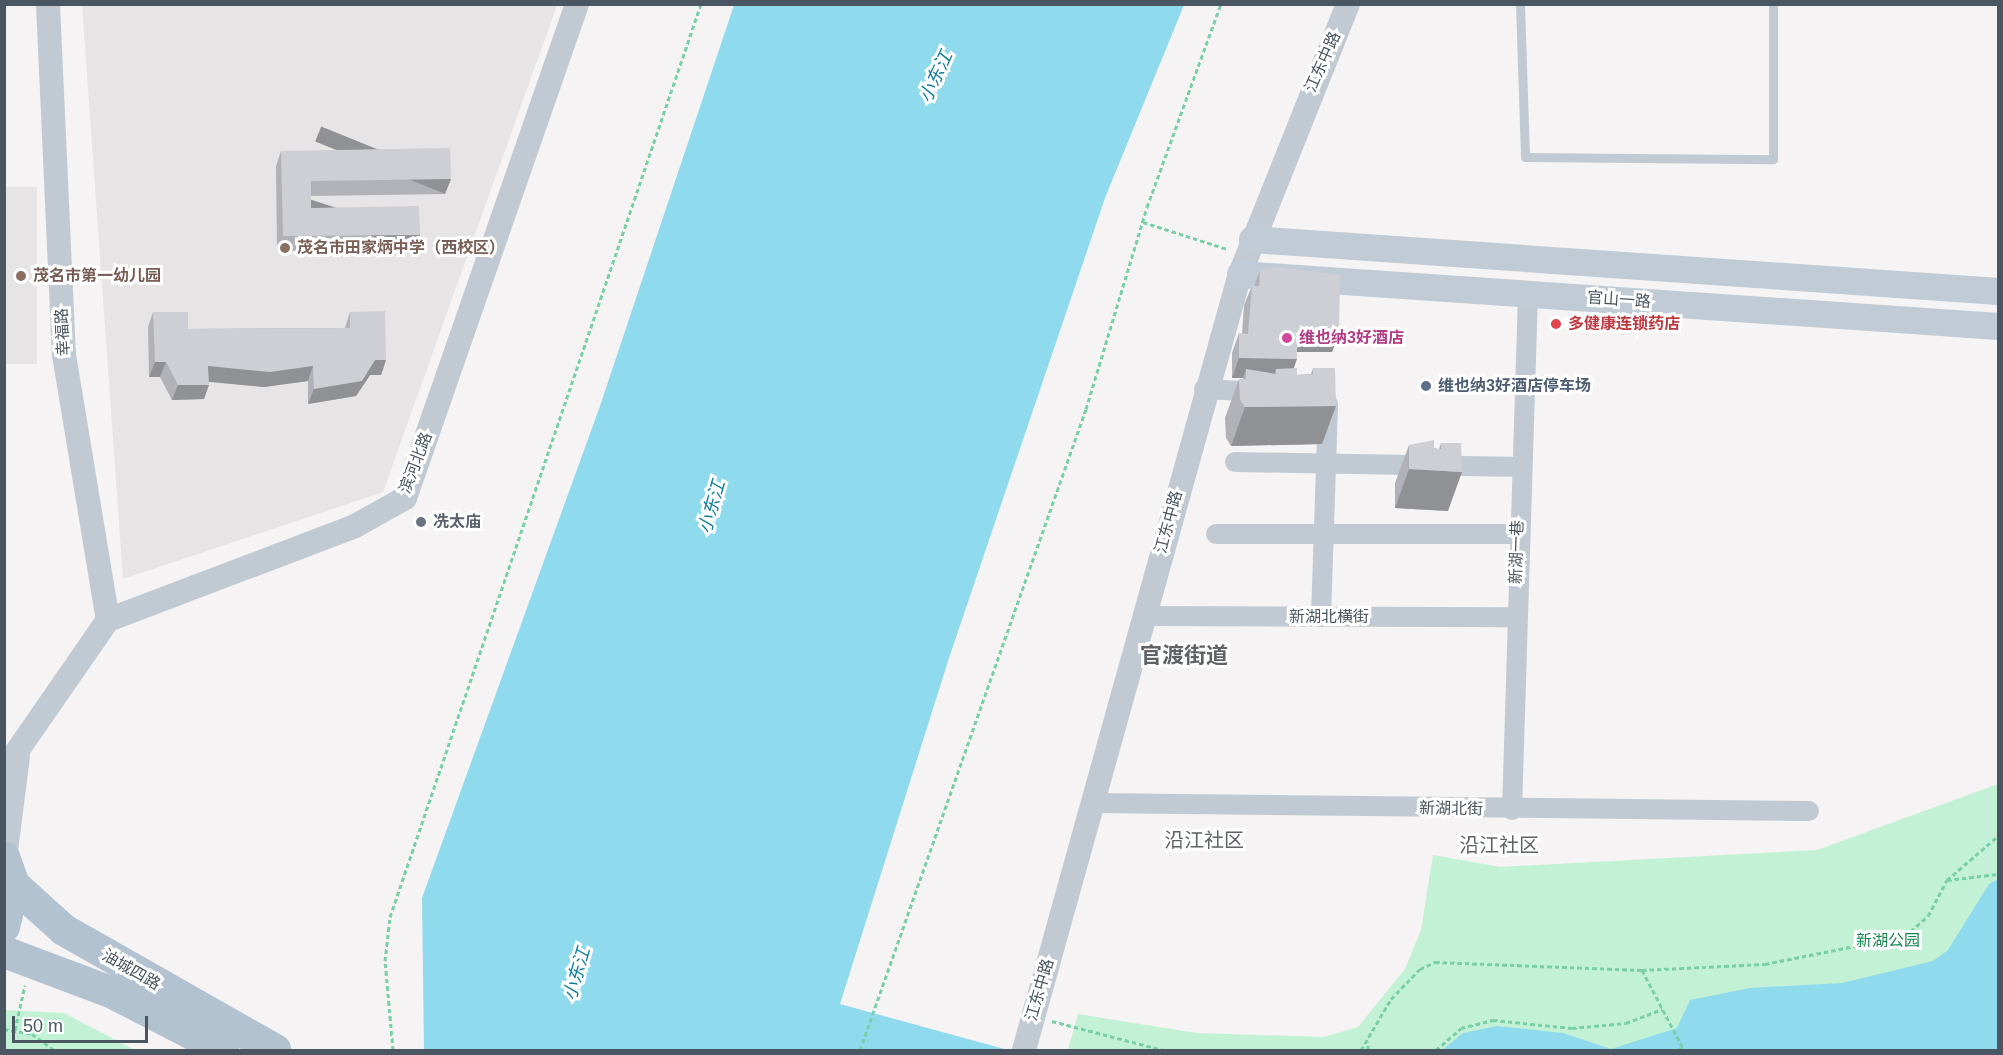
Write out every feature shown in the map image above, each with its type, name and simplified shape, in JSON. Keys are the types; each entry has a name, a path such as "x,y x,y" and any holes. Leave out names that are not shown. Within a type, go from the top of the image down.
{"main road":[{"path":"1372,284 1374,247"},
{"path":"1246,256 1374,247 1998,291"},
{"name":"官山一路","path":"1246,256 1372,284 1998,326"},
{"path":"4,927 8,866"},
{"name":"油城四路","path":"8,866 64,930 267,1046"},
{"name":"油城四路","path":"17,957 113,993 223,1050"}],"street":[{"name":"幸福路","path":"48,4 64,356 108,620"},
{"name":"滨河北路","path":"108,620 355,526 405,498 577,4"},
{"name":"江东中路","path":"1024,1050 1204,389 1246,256 1348,4"},
{"name":"新湖一巷","path":"1512,810 1518,534 1528,294"},
{"path":"1204,389 1283,393"},
{"path":"1305,394 1328,395 1321,617"},
{"path":"1235,462 1521,467"},
{"path":"1215,534 1518,534"},
{"name":"新湖北横街","path":"1143,616 1516,617"},
{"path":"8,866 11,763 108,620"},
{"name":"新湖北街","path":"1093,803 1512,810 1809,811"}],"lane":[{"path":"1520,4 1525,157 1773,159 1773,4"}],"path":[{"path":"393,1050 385,961 390,917 701,4"},
{"path":"860,1050 1086,409 1143,222 1221,4"},
{"path":"1143,222 1246,256"},
{"path":"1361,1050 1391,999 1420,969 1435,962 1642,970 1765,964 1894,940 1918,929 1947,880 1998,836"},
{"path":"1947,880 1998,874"},
{"path":"15,1030 17,957"},
{"path":"1642,970 1683,1048 1675,1050"},
{"path":"1436,1050 1461,1028 1493,1020 1572,1028 1626,1023 1662,1009"},
{"path":"1033,1016 1163,1050"},
{"path":"4,1029 32,1034 54,1050"},
{"path":"1368,1040 1368,1050"}],"shaded area":[{"name":"茂名市田家炳中学（西校区）","path":"82,5 557,5 383,492 123,579"},
{"name":"茂名市第一幼儿园","path":"5,187 37,187 37,364 5,364"}],"green space":[{"name":"新湖公园","path":"1998,784 1998,1050 1068,1050 1078,1014 1196,1033 1324,1037 1358,1027 1405,969 1421,930 1433,855 1500,867 1817,850"},
{"path":"5,1010 64,1013 135,1050 5,1050"}],"water":[{"name":"小东江","path":"734,5 1184,5 1105,198 949,658 840,1004 1008,1050 424,1050 422,898 600,406"},
{"path":"1998,879 1998,1050 1442,1050 1463,1033 1497,1026 1563,1033 1611,1049 1677,1028 1690,1000 1750,988 1842,983 1933,961 1948,950 1989,884"}],"building":[{"path":"450,148 451,179 311,181 311,208 419,206 420,235 283,236 281,151"},
{"name":"维也纳3好酒店","path":"1277,267 1340,275 1339,333 1297,332 1297,359 1239,358 1239,333 1248,334 1252,286 1259,286 1260,270"},
{"path":"385,311 386,360 375,360 362,381 314,389 313,366 270,372 208,366 209,385 178,385 166,362 155,362 153,312 188,312 188,329 350,328 350,312"},
{"path":"1297,368 1297,375 1313,374 1313,368 1335,368 1336,406 1245,407 1240,400 1239,379 1246,379 1246,369 1276,374 1276,369"},
{"path":"1434,440 1434,449 1441,449 1441,443 1461,443 1462,472 1409,469 1409,445"}],"place":[{"name":"茂名市田家炳中学（西校区）","path":"285,248"},
{"name":"茂名市第一幼儿园","path":"21,276"},
{"name":"多健康连锁药店","path":"1556,324"},
{"name":"维也纳3好酒店","path":"1287,338"},
{"name":"维也纳3好酒店停车场","path":"1426,386"},
{"name":"冼太庙","path":"421,522"}],"district":[{"name":"官渡街道","path":"1184,656"},
{"name":"沿江社区","path":"1204,840"},
{"name":"沿江社区","path":"1499,845"}]}
